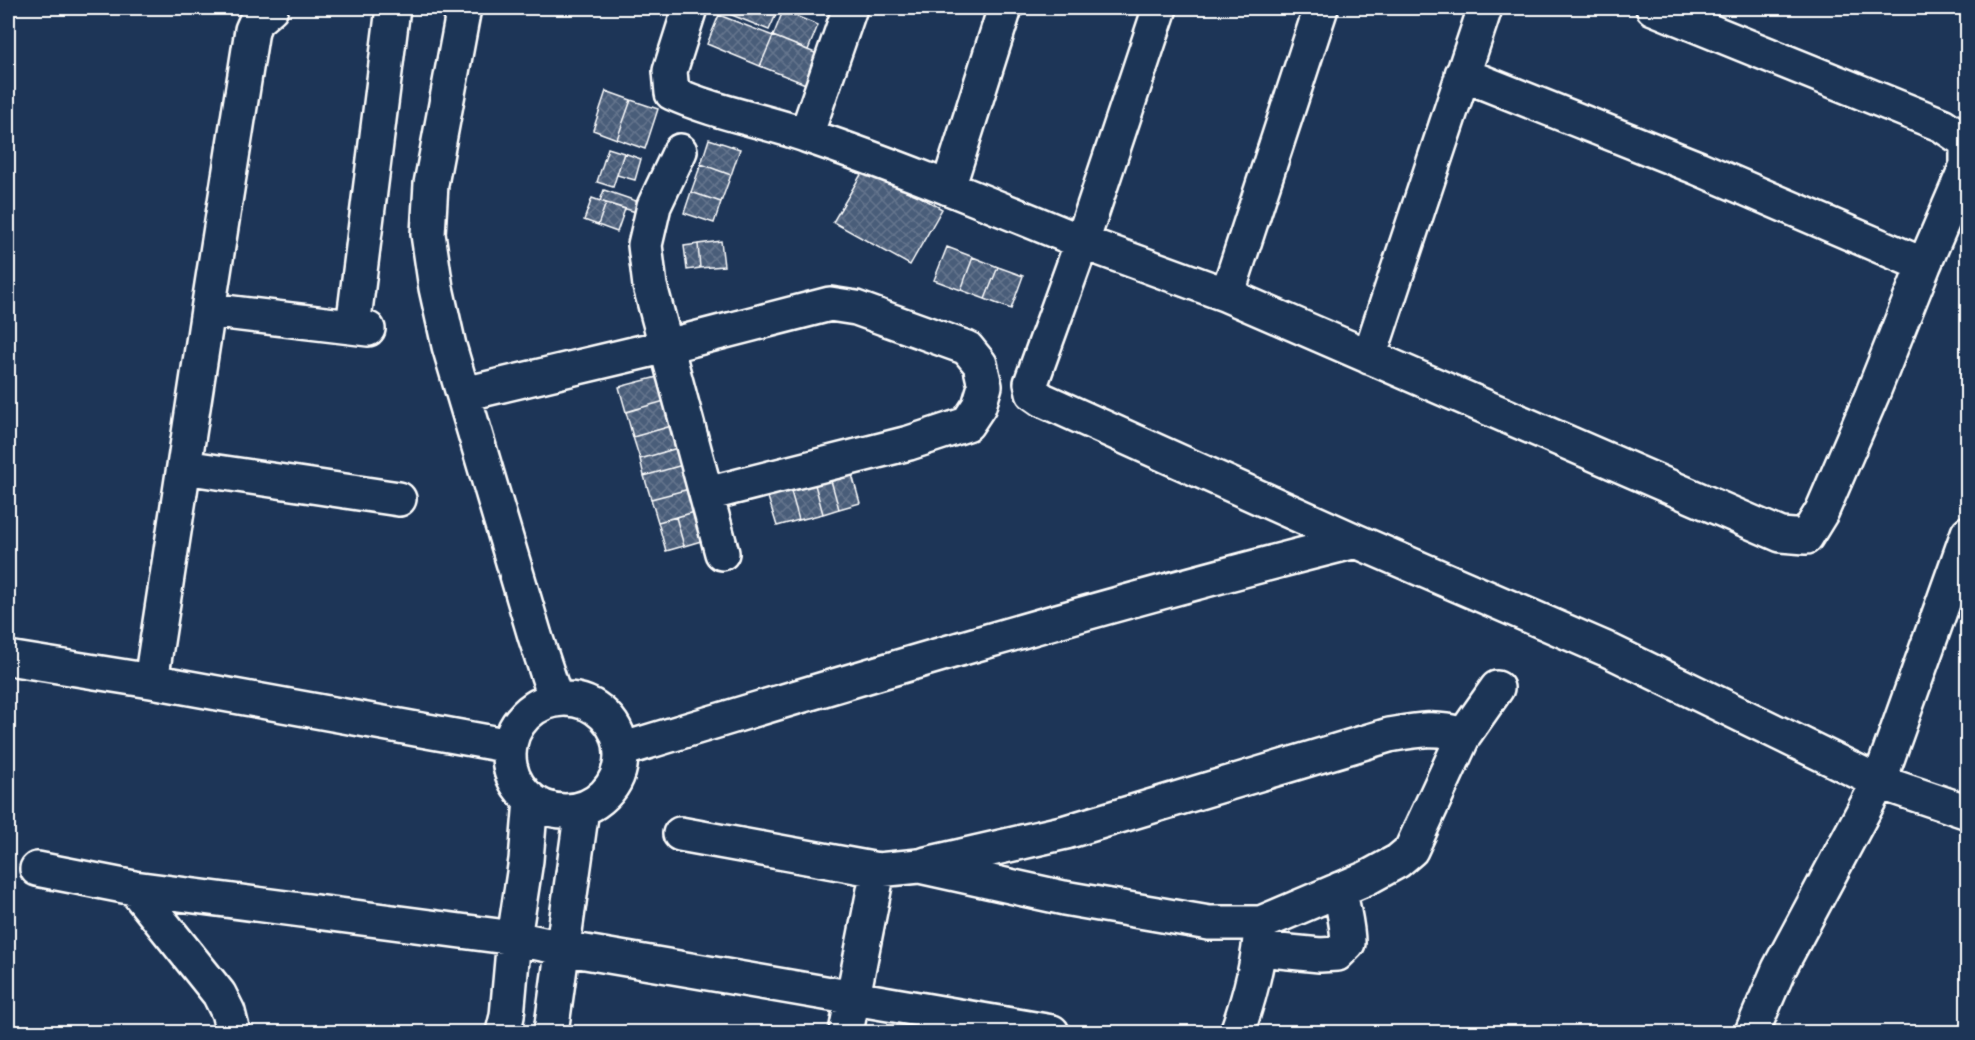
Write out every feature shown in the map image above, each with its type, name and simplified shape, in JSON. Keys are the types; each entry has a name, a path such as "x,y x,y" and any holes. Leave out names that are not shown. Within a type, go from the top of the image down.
{"street":[{"path":"151,681 252,30 256,21 271,8"},
{"path":"208,310 360,328 393,8"},
{"path":"464,8 431,183 429,234 436,288 449,346 556,700"},
{"path":"690,8 670,71 672,93 699,105 806,135 948,188 1082,242 1227,295 1781,535 1806,537 1822,511 1967,165 1966,142 1942,126 1653,8"},
{"path":"806,135 850,8"},
{"path":"948,188 1005,8"},
{"path":"1160,8 1082,242 1031,383 1033,393 1043,400 1356,541 1606,649 1879,782 1968,812"},
{"path":"1227,295 1321,8"},
{"path":"1370,357 1485,8"},
{"path":"1462,74 1698,168 1924,265"},
{"path":"680,151 654,206 645,245 650,286 722,553"},
{"path":"464,394 667,346 830,304 856,308 951,341 967,348 980,364 985,386 979,406 967,424 909,443 707,494"},
{"path":"184,467 399,499"},
{"path":"1752,1032 1779,969 1879,782 1968,533"},
{"path":"621,750 968,645 1233,572 1356,541"},
{"path":"8,658 151,681 510,746"},
{"path":"1237,1032 1246,1008 1261,936 1340,889 1386,868 1411,850 1464,735 1497,688"},
{"path":"556,700 572,700 600,711 610,722 621,750 621,765 616,780 596,802 582,809 564,811 547,808 531,800 520,789 509,761 510,746 514,733 526,716 543,704 556,700"},
{"path":"680,834 878,870 918,866 1066,832 1389,735 1426,728 1447,729 1464,735"},
{"path":"503,1032 507,1016 514,938 526,860 531,800"},
{"path":"551,1032 582,809"},
{"path":"918,866 1064,898 1209,923 1261,936 1320,955 1337,954 1348,943 1348,930 1340,889"},
{"path":"37,869 134,888 514,938 1052,1032"},
{"path":"846,1032 878,870"},
{"path":"134,888 219,994 228,1012 233,1032"}],"building":[{"path":"729,8 779,8 769,30 727,13"},
{"path":"783,11 818,25 808,50 773,36"},
{"path":"719,15 773,36 760,66 707,44"},
{"path":"773,36 820,55 808,85 760,66"},
{"path":"606,91 631,100 617,139 593,130"},
{"path":"631,100 658,109 645,149 617,139"},
{"path":"709,139 740,149 731,175 701,164"},
{"path":"608,148 624,153 613,187 597,182"},
{"path":"624,153 641,159 635,180 617,175"},
{"path":"701,164 731,175 721,202 691,192"},
{"path":"866,166 942,209 910,265 833,222"},
{"path":"604,190 639,202 636,212 600,201"},
{"path":"691,192 721,202 714,223 684,213"},
{"path":"592,198 606,203 598,225 584,220"},
{"path":"606,203 625,209 617,232 598,225"},
{"path":"721,241 724,266 700,268 698,244"},
{"path":"698,244 700,268 687,270 684,246"},
{"path":"947,247 973,257 961,290 934,280"},
{"path":"973,257 998,267 985,299 961,290"},
{"path":"998,267 1023,276 1011,309 985,299"},
{"path":"661,376 668,400 626,412 619,387"},
{"path":"668,400 675,425 633,437 626,412"},
{"path":"675,425 681,447 640,459 633,437"},
{"path":"681,447 686,464 644,476 640,459"},
{"path":"686,464 693,488 651,499 644,476"},
{"path":"851,471 860,503 839,509 830,477"},
{"path":"830,477 839,509 823,514 814,481"},
{"path":"814,481 823,514 799,520 790,488"},
{"path":"693,488 699,511 658,522 651,499"},
{"path":"790,488 799,520 777,526 767,494"},
{"path":"699,511 708,539 684,546 676,517"},
{"path":"676,517 684,546 666,551 658,522"}]}
